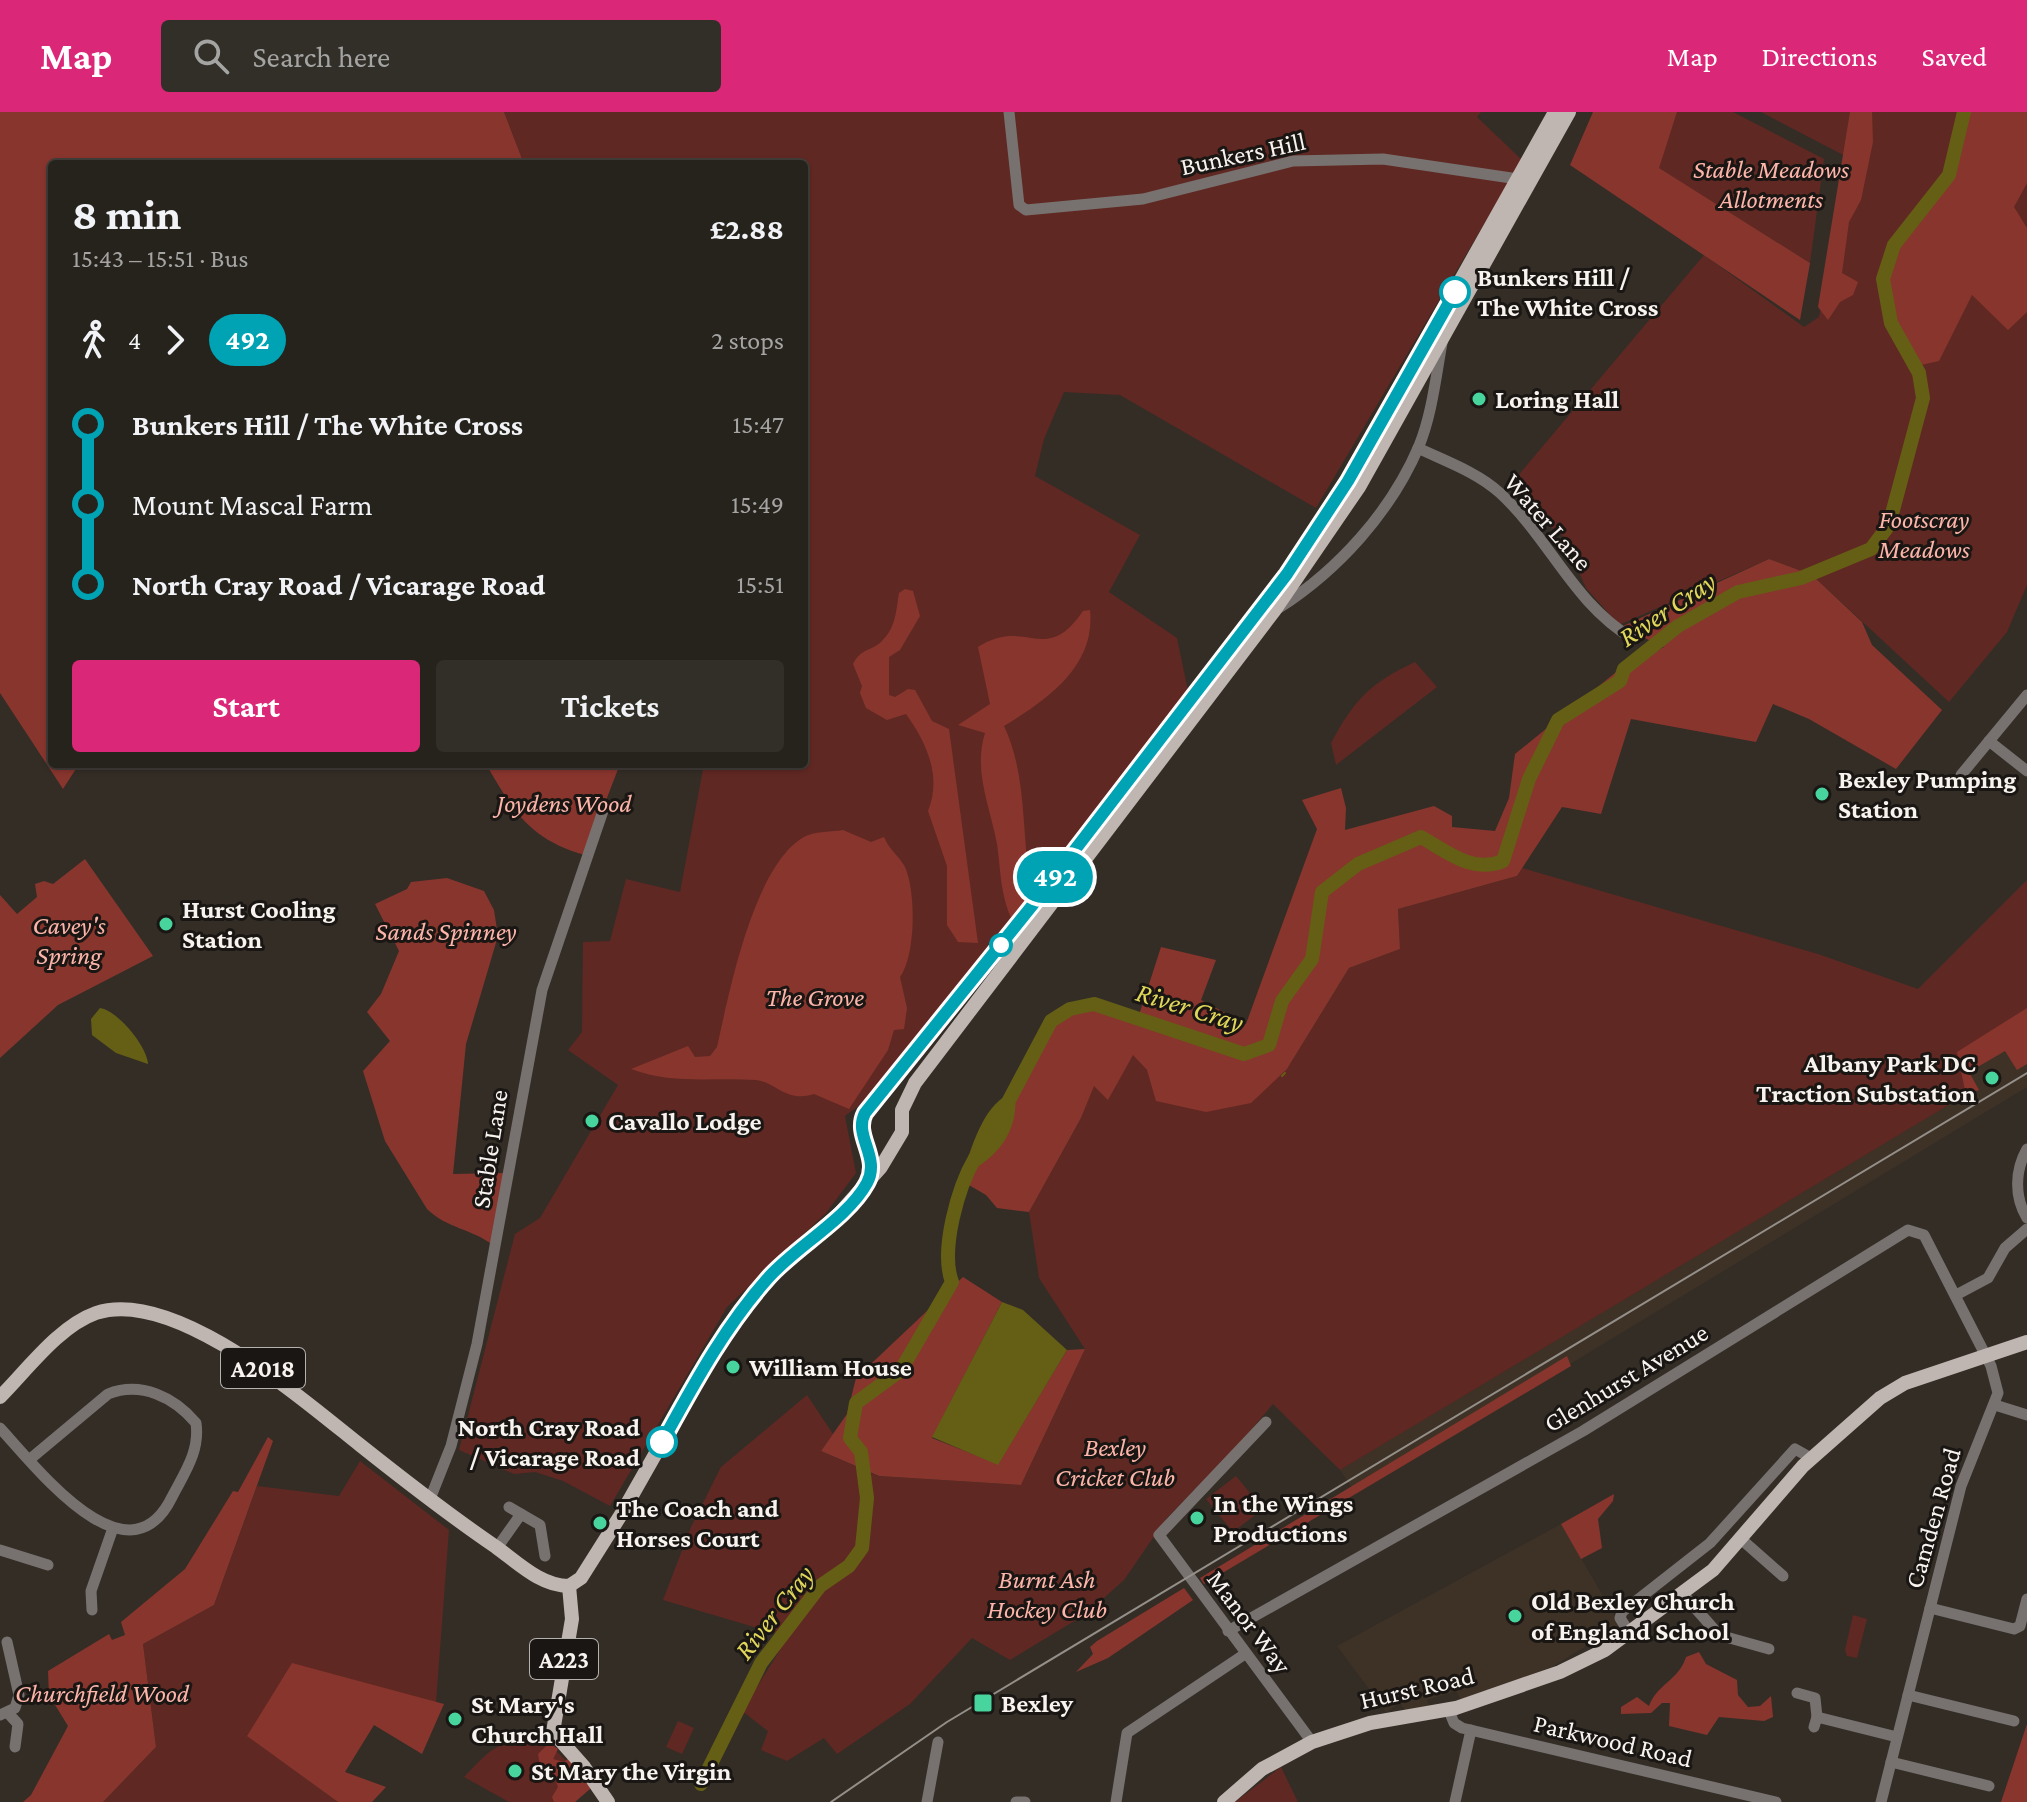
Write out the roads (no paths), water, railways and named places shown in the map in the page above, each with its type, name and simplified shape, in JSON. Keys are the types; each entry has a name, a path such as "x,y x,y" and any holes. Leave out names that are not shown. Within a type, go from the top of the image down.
{"main road":[{"path":"868,1183 871,1154 864,1138 862,1119 1031,907 1287,574 1354,471 1518,179 1566,114"},
{"path":"569,1586 581,1578 622,1513 707,1361 744,1309 772,1274 839,1214 868,1183 900,1137 902,1110 915,1083 1054,895 1274,611 1359,487 1566,114"},
{"path":"870,1108 890,1106 903,1121"},
{"path":"864,1138 880,1148 893,1145"},
{"name":"A2018","path":"0,1397 66,1333 98,1313 128,1310 168,1320 257,1364 497,1548 547,1583 569,1586"},
{"name":"Hurst Road","path":"1224,1802 1262,1769 1312,1742 1370,1723 1449,1711 1560,1672 1630,1634 1713,1570 1811,1458 1890,1390 2027,1342"},
{"name":"A223","path":"569,1586 572,1619 553,1732 584,1767 608,1802"}],"street":[{"name":"Bunkers Hill","path":"1009,112 1019,205 1026,210 1143,199 1293,161 1383,159 1518,179"},
{"path":"1274,611 1319,580 1352,549 1387,500 1418,448 1444,335"},
{"name":"Water Lane","path":"1418,448 1498,491 1531,528 1595,613 1633,639"},
{"path":"1961,775 2027,695"},
{"path":"1989,741 2027,771"},
{"name":"Stable Lane","path":"430,1499 451,1446 488,1289 542,990 604,808"},
{"path":"2027,1149 2018,1174 2018,1197 2027,1218"},
{"path":"1956,1295 1988,1278 2005,1248 2027,1229"},
{"name":"Glenhurst Avenue","path":"1228,1631 1584,1430 1908,1230 1924,1235 1956,1295 1984,1358"},
{"path":"1984,1358 1996,1381 1995,1405 2027,1415"},
{"path":"0,1428 29,1460 76,1507 113,1528 145,1529 165,1513 195,1450 196,1423 185,1410 143,1390 123,1388 108,1394 29,1460"},
{"name":"Camden Road","path":"1881,1802 1961,1486 1995,1405"},
{"name":"Manor Way","path":"1266,1422 1159,1535 1312,1742"},
{"name":"Hurst Road","path":"1630,1634 1620,1618 1622,1612 1710,1543 1795,1449 1811,1458"},
{"path":"509,1507 540,1525 545,1556"},
{"path":"497,1548 521,1514"},
{"path":"92,1610 91,1591 113,1528"},
{"path":"1741,1539 1783,1576"},
{"path":"0,1550 48,1565"},
{"path":"1682,1593 1719,1635 1769,1649"},
{"path":"1930,1608 2014,1629 2020,1626 2027,1599"},
{"path":"7,1642 19,1695 15,1708 4,1714 18,1724 15,1747"},
{"path":"1116,1802 1127,1733 1245,1654"},
{"path":"1797,1693 1815,1698 1815,1722 1897,1737"},
{"path":"1908,1695 2014,1721"},
{"name":"Parkwood Road","path":"1449,1711 1454,1723 1471,1730 1776,1802"},
{"path":"1455,1802 1471,1730"},
{"path":"927,1802 938,1742"},
{"path":"1891,1762 1989,1786"},
{"path":"1016,1802 1025,1802"}],"waterway":[{"name":"River Cray","path":"1006,1106 1051,1021 1070,1009 1094,1004 1244,1054 1269,1045 1282,1001 1312,959 1322,892 1358,864 1421,837 1470,863 1481,865 1503,861 1529,779 1558,720 1620,681 1624,669 1678,626 1738,592 1801,578 1871,549 1889,525 1923,398 1919,373 1891,323 1883,279 1894,245 1949,175 1964,112"},
{"path":"1282,1076 1285,1073"},
{"name":"River Cray","path":"701,1784 761,1663 820,1586 849,1566 862,1548 867,1498 861,1452 850,1438 856,1403 901,1370 952,1282 948,1253 953,1219 975,1158"}],"railway":[{"path":"831,1802 947,1722 2027,1073"}],"place":[{"name":"Bunkers Hill / The White Cross","path":"1455,292"},
{"name":"Loring Hall","path":"1479,399"},
{"name":"Bexley Pumping Station","path":"1822,794"},
{"name":"Hurst Cooling Station","path":"166,924"},
{"name":"Albany Park DC Traction Substation","path":"1992,1078"},
{"name":"Cavallo Lodge","path":"592,1121"},
{"name":"William House","path":"733,1367"},
{"name":"North Cray Road / Vicarage Road","path":"662,1442"},
{"name":"In the Wings Productions","path":"1197,1518"},
{"name":"The Coach and Horses Court","path":"600,1523"},
{"name":"Old Bexley Church of England School","path":"1515,1616"},
{"name":"Bexley","path":"983,1703"},
{"name":"St Mary's Church Hall","path":"455,1719"},
{"name":"St Mary the Virgin","path":"515,1771"}],"park label":[{"name":"Stable Meadows Allotments","path":"1771,184"},
{"name":"Footscray Meadows","path":"1924,534"},
{"name":"Joydens Wood","path":"564,803"},
{"name":"Sands Spinney","path":"446,931"},
{"name":"Cavey's Spring","path":"69,940"},
{"name":"The Grove","path":"815,997"},
{"name":"Bexley Cricket Club","path":"1115,1462"},
{"name":"Burnt Ash Hockey Club","path":"1047,1594"},
{"name":"Churchfield Wood","path":"102,1693"}]}
